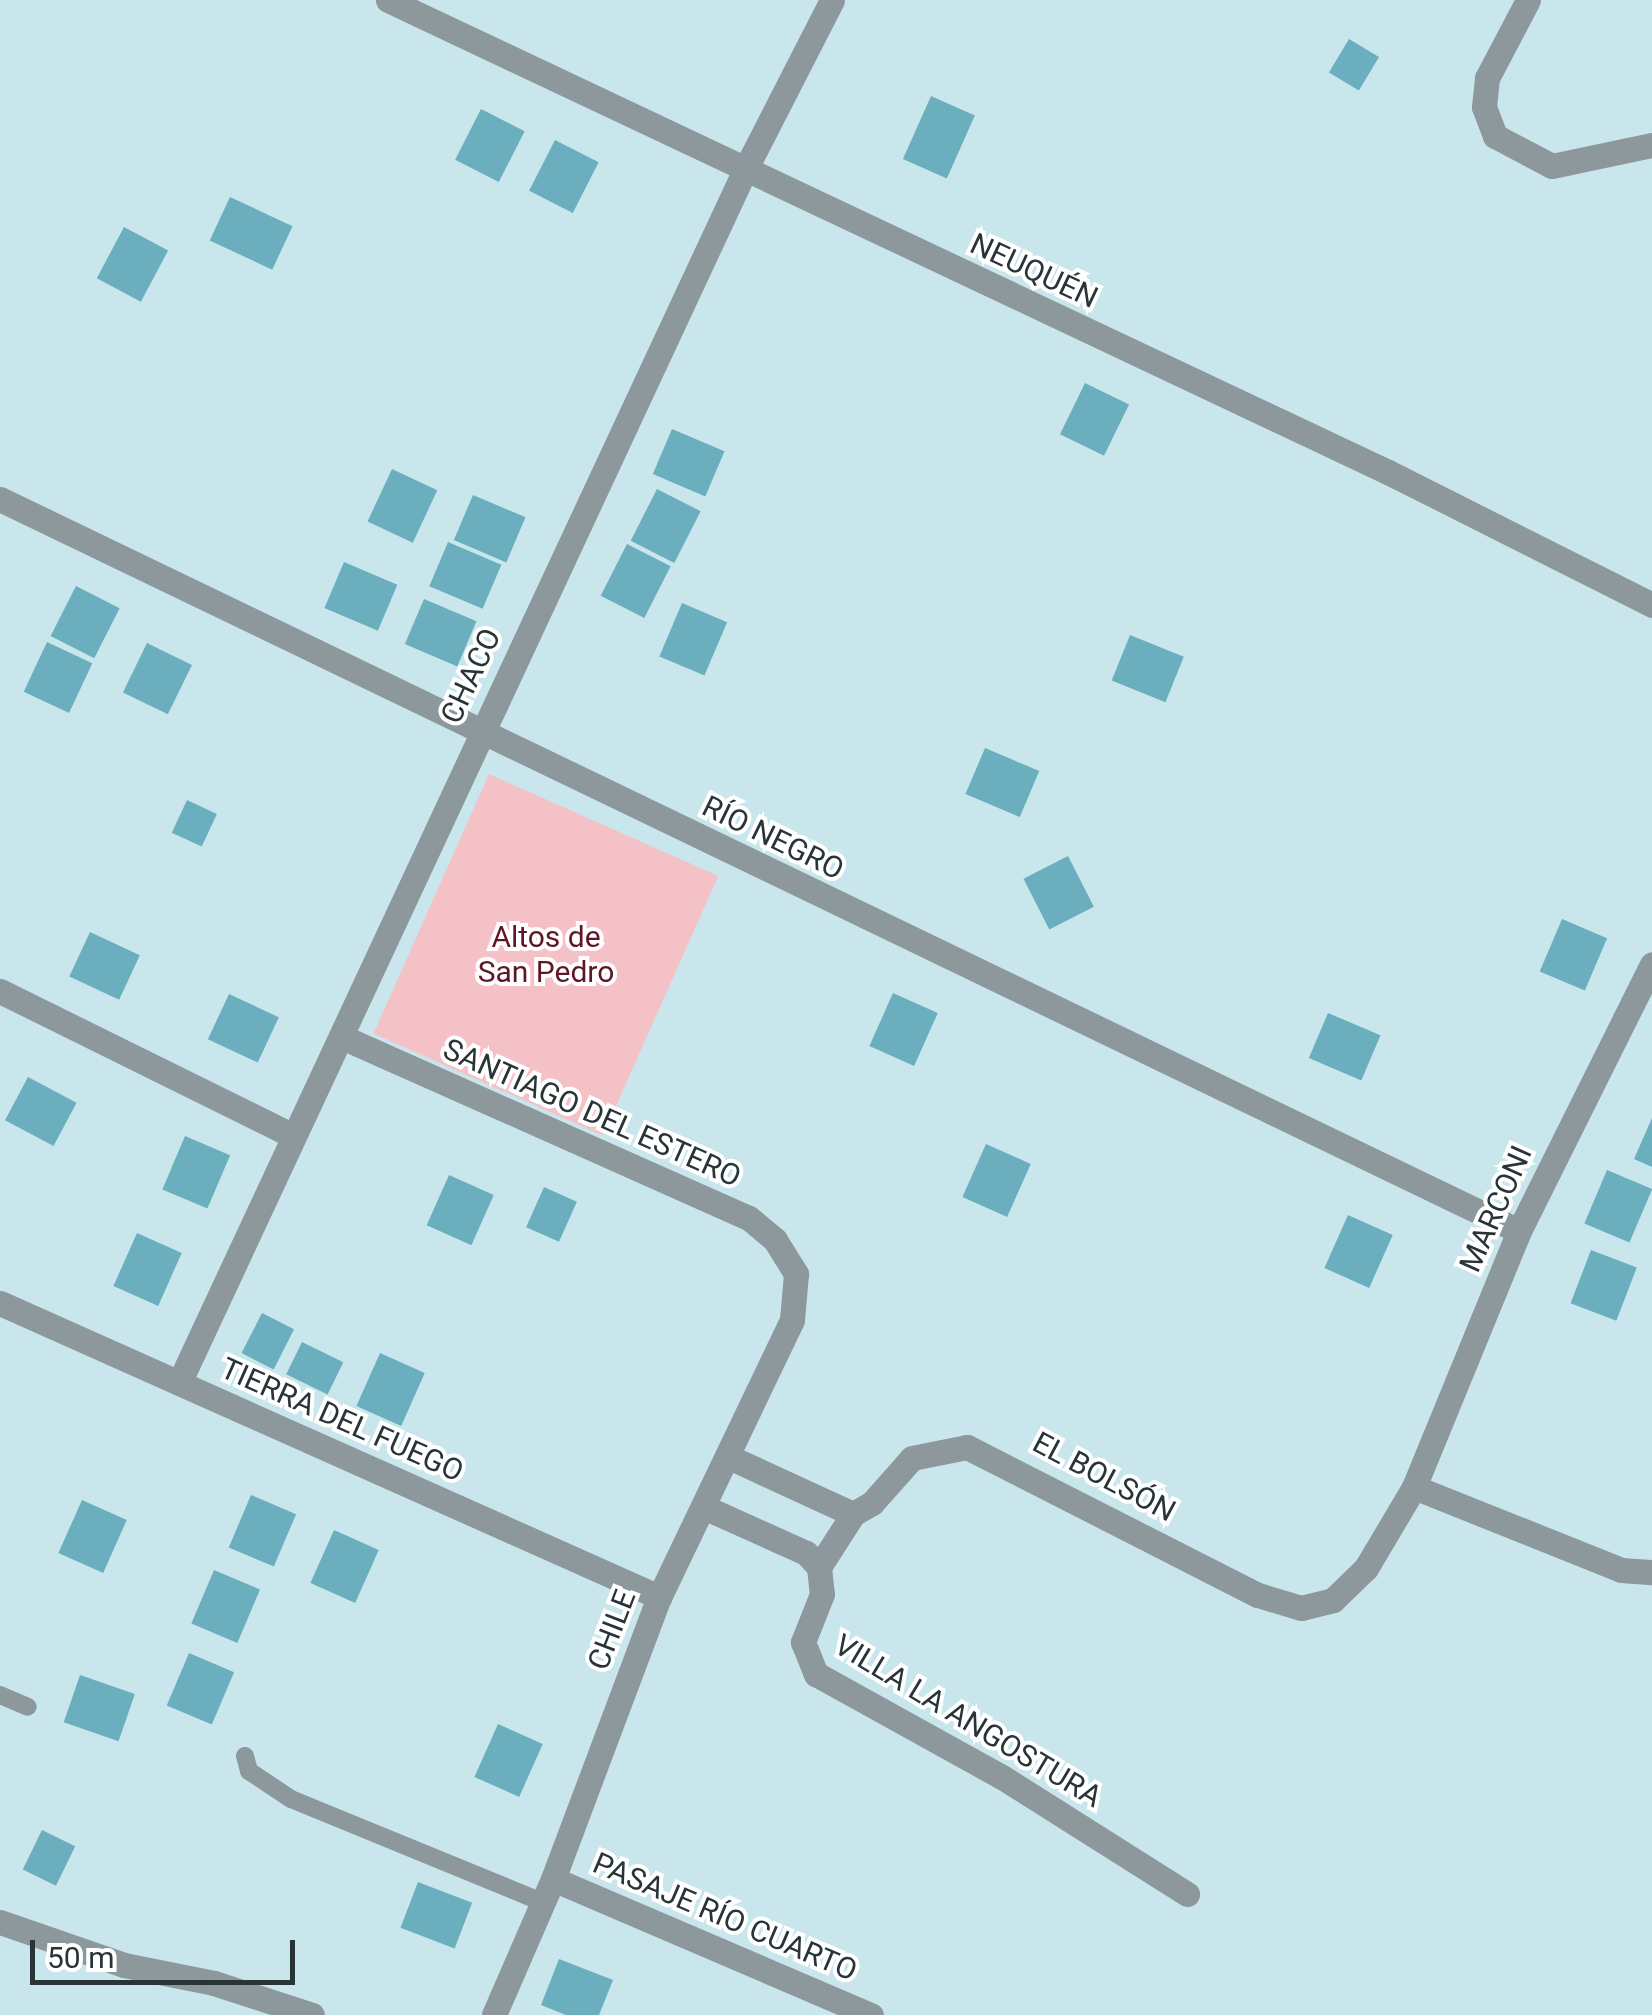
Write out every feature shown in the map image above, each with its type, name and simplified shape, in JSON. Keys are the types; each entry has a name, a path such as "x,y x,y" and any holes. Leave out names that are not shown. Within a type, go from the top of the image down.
{"street":[{"name":"NEUQUÉN","path":"388,0 744,172 1370,464 1652,606"},
{"name":"CHACO","path":"179,1384 744,172 832,0"},
{"path":"1528,0 1486,78 1484,107 1495,136 1552,166 1652,145"},
{"name":"RÍO NEGRO","path":"0,499 1520,1231"},
{"name":"MARCONI","path":"1414,1487 1520,1231 1652,964"},
{"path":"0,991 292,1135"},
{"name":"SANTIAGO DEL ESTERO","path":"342,1037 748,1218 775,1240 796,1274"},
{"name":"CHILE","path":"494,2015 548,1890 658,1597 706,1508 792,1320 796,1274"},
{"name":"TIERRA DEL FUEGO","path":"0,1303 658,1597"},
{"name":"EL BOLSÓN","path":"819,1568 853,1514 872,1502 912,1458 967,1447 1258,1594 1301,1608 1334,1600 1366,1568 1414,1487"},
{"path":"729,1457 853,1514"},
{"path":"1414,1487 1620,1570 1652,1572"},
{"path":"706,1508 806,1553 819,1568"},
{"name":"VILLA LA ANGOSTURA","path":"819,1568 822,1594 803,1642 816,1674 1002,1777 1187,1894"},
{"name":"PASAJE RÍO CUARTO","path":"548,1890 871,2015"},
{"path":"0,1922 124,1965 214,1983 312,2015"}],"lane":[{"path":"0,1695 28,1706"},
{"path":"245,1756 249,1771 291,1799 548,1890"}],"green space":[{"name":"Altos de San Pedro","path":"489,774 718,876 603,1136 373,1033"}],"building":[{"path":"1349,39 1379,57 1359,90 1329,72"},
{"path":"931,96 975,116 947,179 903,159"},
{"path":"481,109 525,131 499,182 455,160"},
{"path":"555,140 599,162 573,213 529,191"},
{"path":"230,197 293,226 272,270 210,241"},
{"path":"124,227 168,250 141,302 97,278"},
{"path":"1085,383 1129,404 1104,456 1060,434"},
{"path":"672,429 724,451 705,496 653,474"},
{"path":"392,469 437,490 413,543 367,522"},
{"path":"657,489 701,511 674,563 631,541"},
{"path":"473,495 525,517 506,562 454,540"},
{"path":"448,542 501,565 483,609 429,586"},
{"path":"627,544 671,566 644,618 601,596"},
{"path":"344,562 397,585 378,631 324,608"},
{"path":"76,586 120,608 94,658 51,636"},
{"path":"424,599 476,621 457,666 405,644"},
{"path":"682,603 727,622 704,676 659,656"},
{"path":"1130,635 1184,657 1165,702 1112,680"},
{"path":"47,642 92,663 69,713 24,692"},
{"path":"147,643 192,665 168,714 123,692"},
{"path":"985,748 1039,771 1020,817 965,794"},
{"path":"187,800 217,814 202,847 172,833"},
{"path":"1068,856 1094,907 1049,929 1023,879"},
{"path":"1562,919 1607,938 1585,991 1540,971"},
{"path":"90,932 140,955 119,1000 69,976"},
{"path":"893,993 938,1013 914,1066 869,1046"},
{"path":"229,994 279,1017 258,1063 208,1039"},
{"path":"1328,1013 1380,1035 1361,1080 1309,1058"},
{"path":"28,1077 77,1103 54,1146 5,1120"},
{"path":"1652,1118 1652,1167 1634,1159"},
{"path":"185,1136 230,1155 207,1209 162,1189"},
{"path":"986,1144 1031,1164 1007,1217 962,1197"},
{"path":"1607,1170 1652,1189 1629,1243 1584,1223"},
{"path":"449,1175 494,1195 471,1245 427,1225"},
{"path":"544,1187 577,1202 559,1242 526,1227"},
{"path":"1348,1215 1393,1235 1369,1288 1324,1268"},
{"path":"137,1233 182,1253 158,1306 113,1286"},
{"path":"1591,1250 1637,1268 1616,1321 1571,1303"},
{"path":"262,1313 294,1329 274,1369 242,1353"},
{"path":"302,1342 343,1362 328,1395 286,1374"},
{"path":"380,1353 425,1373 401,1426 356,1406"},
{"path":"251,1495 296,1514 274,1567 229,1547"},
{"path":"82,1500 127,1520 103,1573 58,1553"},
{"path":"334,1530 379,1550 355,1603 310,1583"},
{"path":"214,1570 260,1590 237,1643 191,1623"},
{"path":"189,1653 234,1672 212,1725 167,1705"},
{"path":"80,1675 135,1694 119,1741 64,1722"},
{"path":"498,1724 543,1744 519,1797 474,1777"},
{"path":"42,1830 75,1846 56,1886 23,1870"},
{"path":"418,1882 472,1903 455,1949 400,1928"},
{"path":"559,1959 613,1980 599,2015 566,2015 541,2005"}]}
